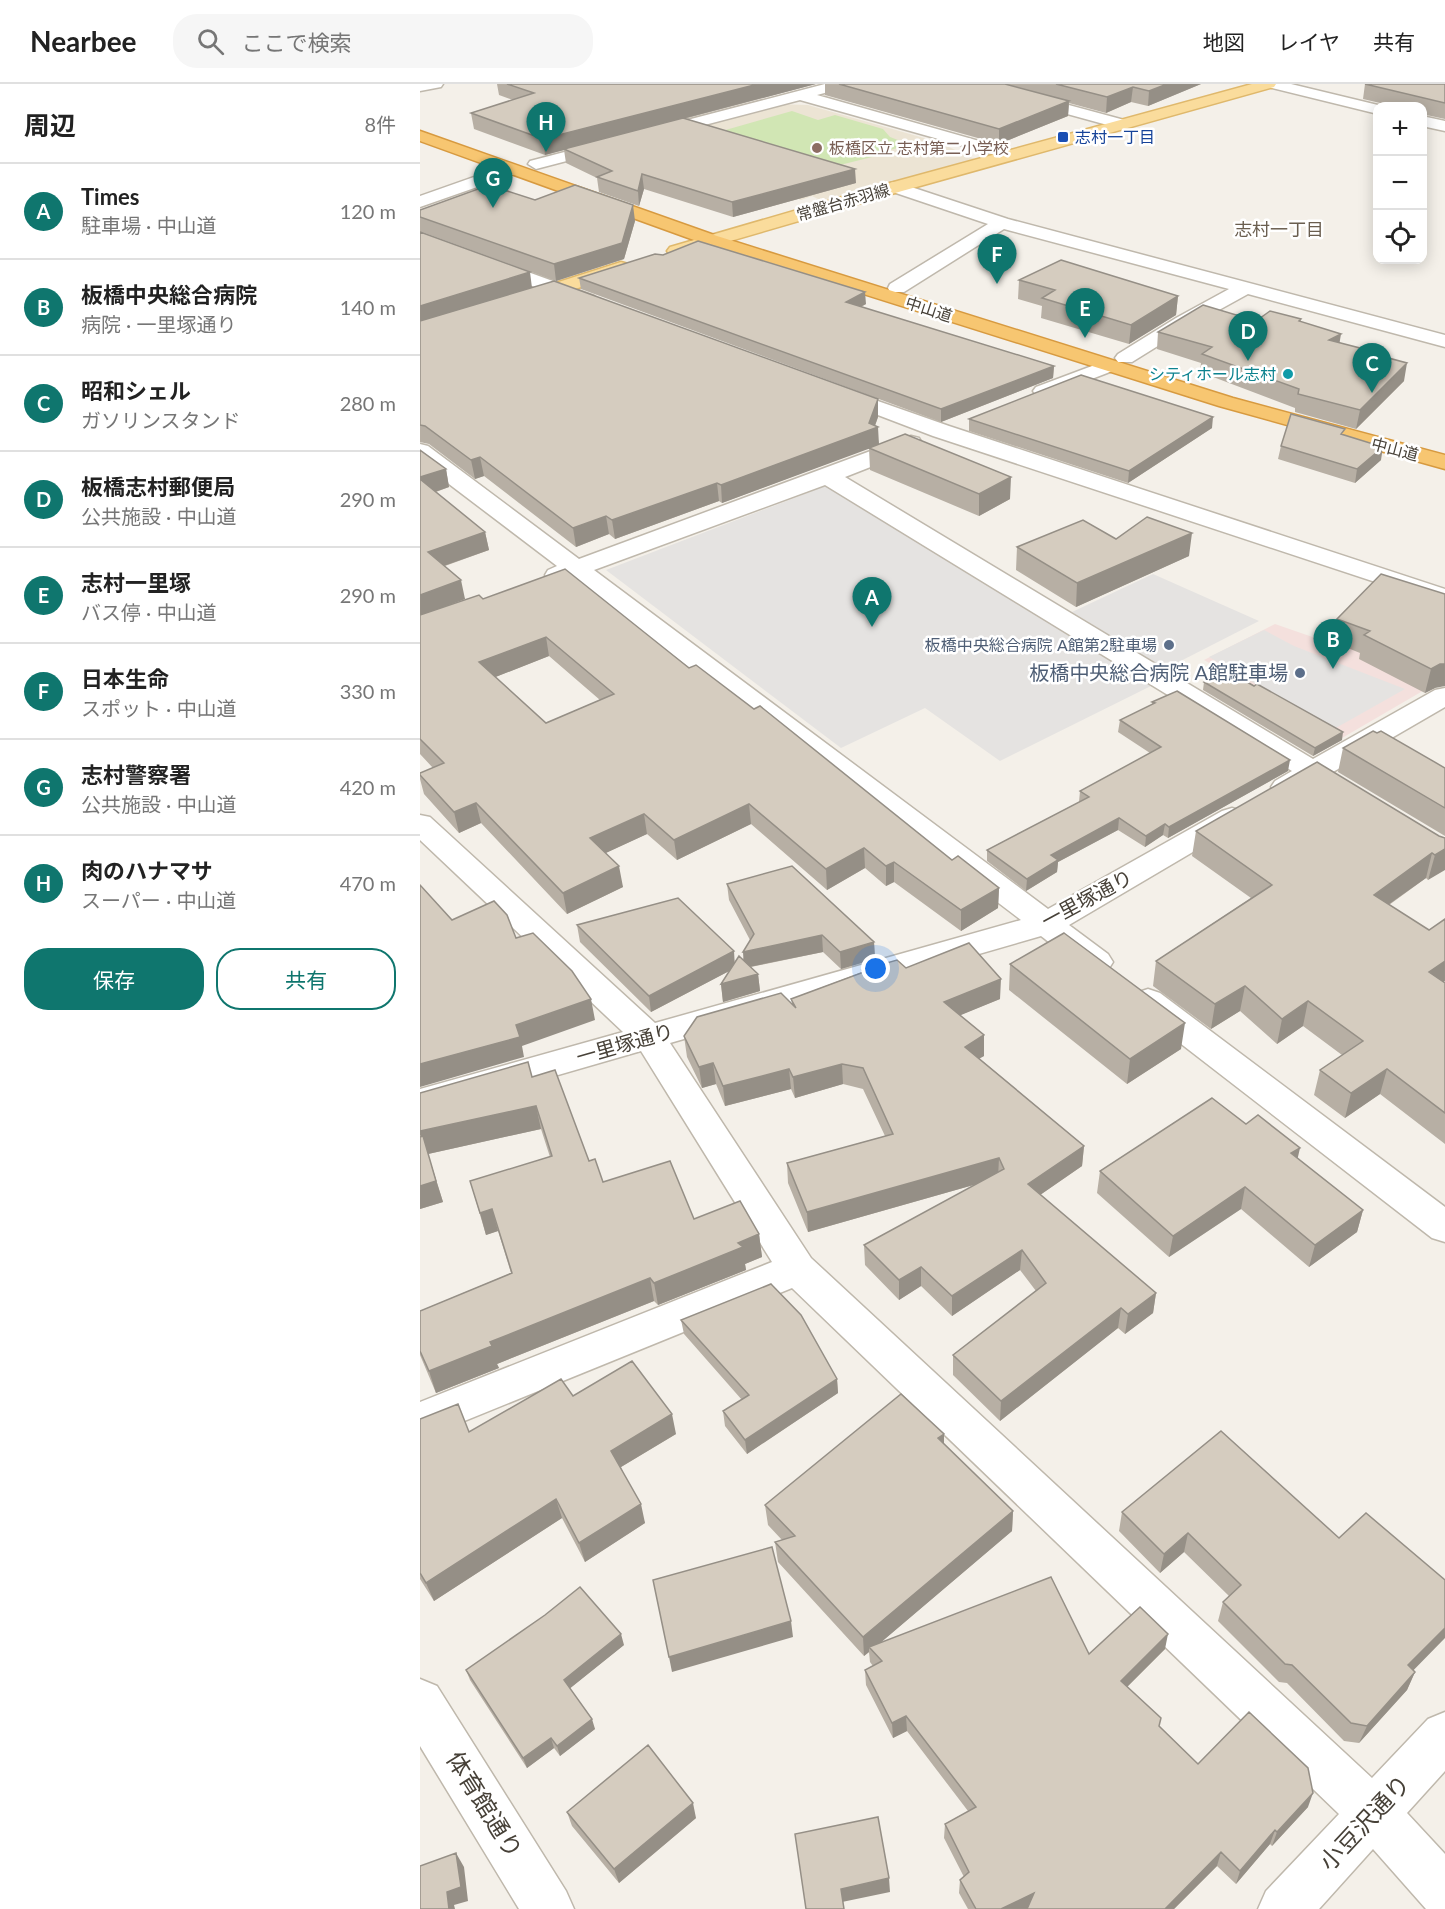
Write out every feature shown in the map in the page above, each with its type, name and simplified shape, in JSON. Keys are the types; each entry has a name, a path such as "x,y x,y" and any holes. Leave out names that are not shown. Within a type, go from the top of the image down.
{"highway":[{"name":"中山道","path":"420,123 1282,419 1445,462"},
{"name":"中山道","path":"420,136 711,240 1116,362 1445,447"}],"main road":[{"name":"常盤台赤羽線","path":"660,256 896,186 1271,84"},
{"path":"509,304 638,263"}],"street":[{"path":"420,87 436,84"},
{"path":"536,164 842,84"},
{"path":"974,84 1122,124"},
{"path":"1271,84 1373,109"},
{"path":"772,87 1012,155"},
{"path":"1427,122 1445,126"},
{"path":"420,202 511,169"},
{"path":"896,186 1002,224 1445,341"},
{"path":"897,288 1002,224"},
{"path":"420,238 602,305"},
{"path":"1026,398 1116,362 1246,288"},
{"path":"820,386 941,430 1445,597"},
{"path":"541,581 827,476 973,418"},
{"path":"425,461 574,569 1445,1227"},
{"path":"827,476 1353,797"},
{"name":"一里塚通り","path":"420,1101 1046,924 1445,696"},
{"path":"420,824 649,1037 797,1269 1374,1813 1445,1892"},
{"path":"420,1421 797,1269"},
{"name":"体育館通り","path":"420,1702 548,1909"},
{"name":"小豆沢通り","path":"1284,1909 1445,1736"}],"shaded area":[{"name":"板橋区立 志村第二小学校","path":"775,104 808,105 938,142 977,160 824,202 812,196 801,200 743,179 648,138"},
{"path":"831,484 1155,684 1000,761 925,708 841,748 606,570"},
{"name":"板橋中央総合病院 A館第2駐車場","path":"1153,574 1259,621 1165,669 1072,612"},
{"path":"1383,584 1445,678 1342,738 1204,660 1275,624 1324,641"},
{"name":"板橋中央総合病院 A館駐車場","path":"1264,630 1294,646 1405,689 1334,729 1209,657"}],"green space":[{"path":"792,111 818,120 835,115 883,129 890,137 911,145 816,171 715,133"}],"building":[{"path":"507,84 758,84 543,139 471,113 534,93"},
{"path":"839,84 1005,84 1069,101 999,129"},
{"path":"1056,84 1167,84 1149,91 1133,87 1107,97"},
{"path":"1365,84 1445,84 1445,103"},
{"path":"683,118 855,169 732,202 642,174 638,191 597,177 612,171 564,149"},
{"path":"489,185 535,200 575,185 633,205 622,243 554,264 420,217 420,210"},
{"path":"420,232 530,272 420,306"},
{"path":"698,241 865,292 846,302 1054,366 941,409 579,278 655,254 663,255"},
{"path":"1061,260 1178,296 1131,325 1042,298 1055,290 1019,280"},
{"path":"554,281 878,399 869,423 878,427 721,485 717,483 612,520 606,516 573,528 480,457 471,460 425,426 420,425 420,321"},
{"path":"1203,305 1256,321 1270,311 1301,319 1299,321 1341,334 1329,340 1387,355 1385,357 1407,363 1360,410 1298,394 1299,389 1202,354 1212,347 1158,332"},
{"path":"1081,375 1213,417 1129,471 969,419"},
{"path":"1291,414 1345,429 1341,434 1383,447 1357,469 1281,446"},
{"path":"905,434 1011,477 979,494 869,448"},
{"path":"420,450 446,469 420,477"},
{"path":"420,479 485,532 428,552 461,580 420,595"},
{"path":"1147,517 1192,533 1077,583 1017,547 1083,520 1116,539"},
{"path":"565,569 689,668 696,665 754,709 760,706 952,860 958,856 999,888 961,910 894,862 886,866 864,848 826,869 749,804 674,840 644,814 590,838 619,866 563,893 476,803 454,812 420,775 444,763 420,739 420,615 479,595 483,599","holes":["546,637 614,694 546,723 479,662"]},
{"path":"1381,574 1445,594 1445,664 1431,669 1364,635 1370,631 1337,619"},
{"path":"1228,671 1254,686 1257,684 1343,732 1315,748 1204,682"},
{"path":"1177,691 1290,760 1169,827 1165,824 1146,836 1119,818 1051,855 1058,860 1027,879 987,850 1089,797 1080,791 1161,747 1120,720"},
{"path":"1373,731 1377,733 1381,731 1445,768 1445,808 1343,748"},
{"path":"1317,762 1445,838 1445,849 1435,855 1432,853 1374,895 1429,930 1445,919 1445,961 1429,972 1445,983 1445,1113 1387,1069 1351,1093 1320,1070 1363,1041 1308,1001 1282,1019 1245,986 1215,1004 1156,961 1272,885 1196,831"},
{"path":"792,866 874,942 840,952 822,935 743,952 754,934 727,884"},
{"path":"420,885 452,920 494,901 507,915 516,938 533,933 572,971 591,999 516,1025 520,1037 420,1064"},
{"path":"678,898 734,951 649,996 577,925"},
{"path":"1064,933 1185,1023 1130,1059 1010,964"},
{"path":"969,943 1001,979 944,1002 984,1035 965,1047 1084,1146 1028,1184 1156,1293 1128,1314 1121,1308 1001,1401 953,1355 1046,1283 1022,1250 952,1296 921,1267 899,1280 864,1245 1004,1169 999,1158 807,1212 787,1163 893,1134 863,1068 842,1064 793,1077 789,1069 723,1086 713,1063 699,1067 684,1036 697,1017 781,993 796,1008 791,999 864,972 862,970 897,960 906,968"},
{"path":"739,956 758,974 721,984"},
{"path":"528,1062 532,1077 555,1070 589,1161 595,1159 603,1182 670,1161 694,1219 740,1201 759,1234 738,1243 743,1247 654,1283 650,1278 490,1342 492,1346 429,1371 420,1351 420,1311 512,1273 492,1209 480,1213 470,1181 552,1156 536,1106 420,1131 420,1093"},
{"path":"1212,1098 1246,1124 1258,1115 1300,1148 1291,1153 1363,1210 1315,1245 1245,1187 1173,1236 1100,1171"},
{"path":"423,1136 436,1181 420,1186 420,1137"},
{"path":"771,1284 801,1315 837,1379 745,1440 723,1411 749,1395 681,1320"},
{"path":"632,1361 672,1414 611,1451 641,1504 579,1543 556,1499 426,1583 420,1573 420,1419 458,1404 469,1432 561,1379 573,1396"},
{"path":"901,1394 944,1434 938,1438 1013,1511 863,1637 775,1542 795,1536 765,1505"},
{"path":"1221,1431 1339,1538 1366,1513 1445,1580 1445,1628 1408,1665 1415,1672 1367,1726 1351,1723 1292,1665 1285,1664 1223,1602 1241,1585 1188,1533 1164,1554 1122,1512"},
{"path":"772,1547 791,1621 669,1657 653,1580"},
{"path":"1051,1577 1089,1654 1140,1607 1168,1634 1121,1681 1161,1718 1159,1726 1198,1764 1249,1712 1308,1768 1313,1793 1277,1832 1275,1830 1240,1871 1221,1852 1165,1909 1027,1909 1034,1893 1001,1909 976,1909 960,1880 969,1872 945,1824 976,1807 906,1716 892,1723 865,1670 882,1661 869,1647"},
{"path":"580,1587 621,1634 564,1680 592,1719 557,1746 551,1738 523,1758 466,1670 545,1615"},
{"path":"648,1745 693,1803 614,1869 567,1812"},
{"path":"878,1817 889,1878 841,1889 844,1909 806,1909 795,1834"},
{"path":"456,1853 461,1887 447,1892 449,1909 420,1909 420,1866"}],"place":[{"name":"志村一丁目","path":"1063,137"},
{"name":"板橋区立 志村第二小学校","path":"817,148"},
{"name":"肉のハナマサ","path":"546,152"},
{"name":"志村警察署","path":"493,208"},
{"name":"日本生命","path":"997,284"},
{"name":"志村一里塚","path":"1085,338"},
{"name":"板橋志村郵便局","path":"1248,361"},
{"name":"シティホール志村","path":"1288,374"},
{"name":"昭和シェル","path":"1372,393"},
{"name":"Times","path":"872,627"},
{"name":"板橋中央総合病院 A館第2駐車場","path":"1169,645"},
{"name":"板橋中央総合病院","path":"1333,669"},
{"name":"板橋中央総合病院 A館駐車場","path":"1300,673"}],"district":[{"name":"志村一丁目","path":"1279,230"}]}
